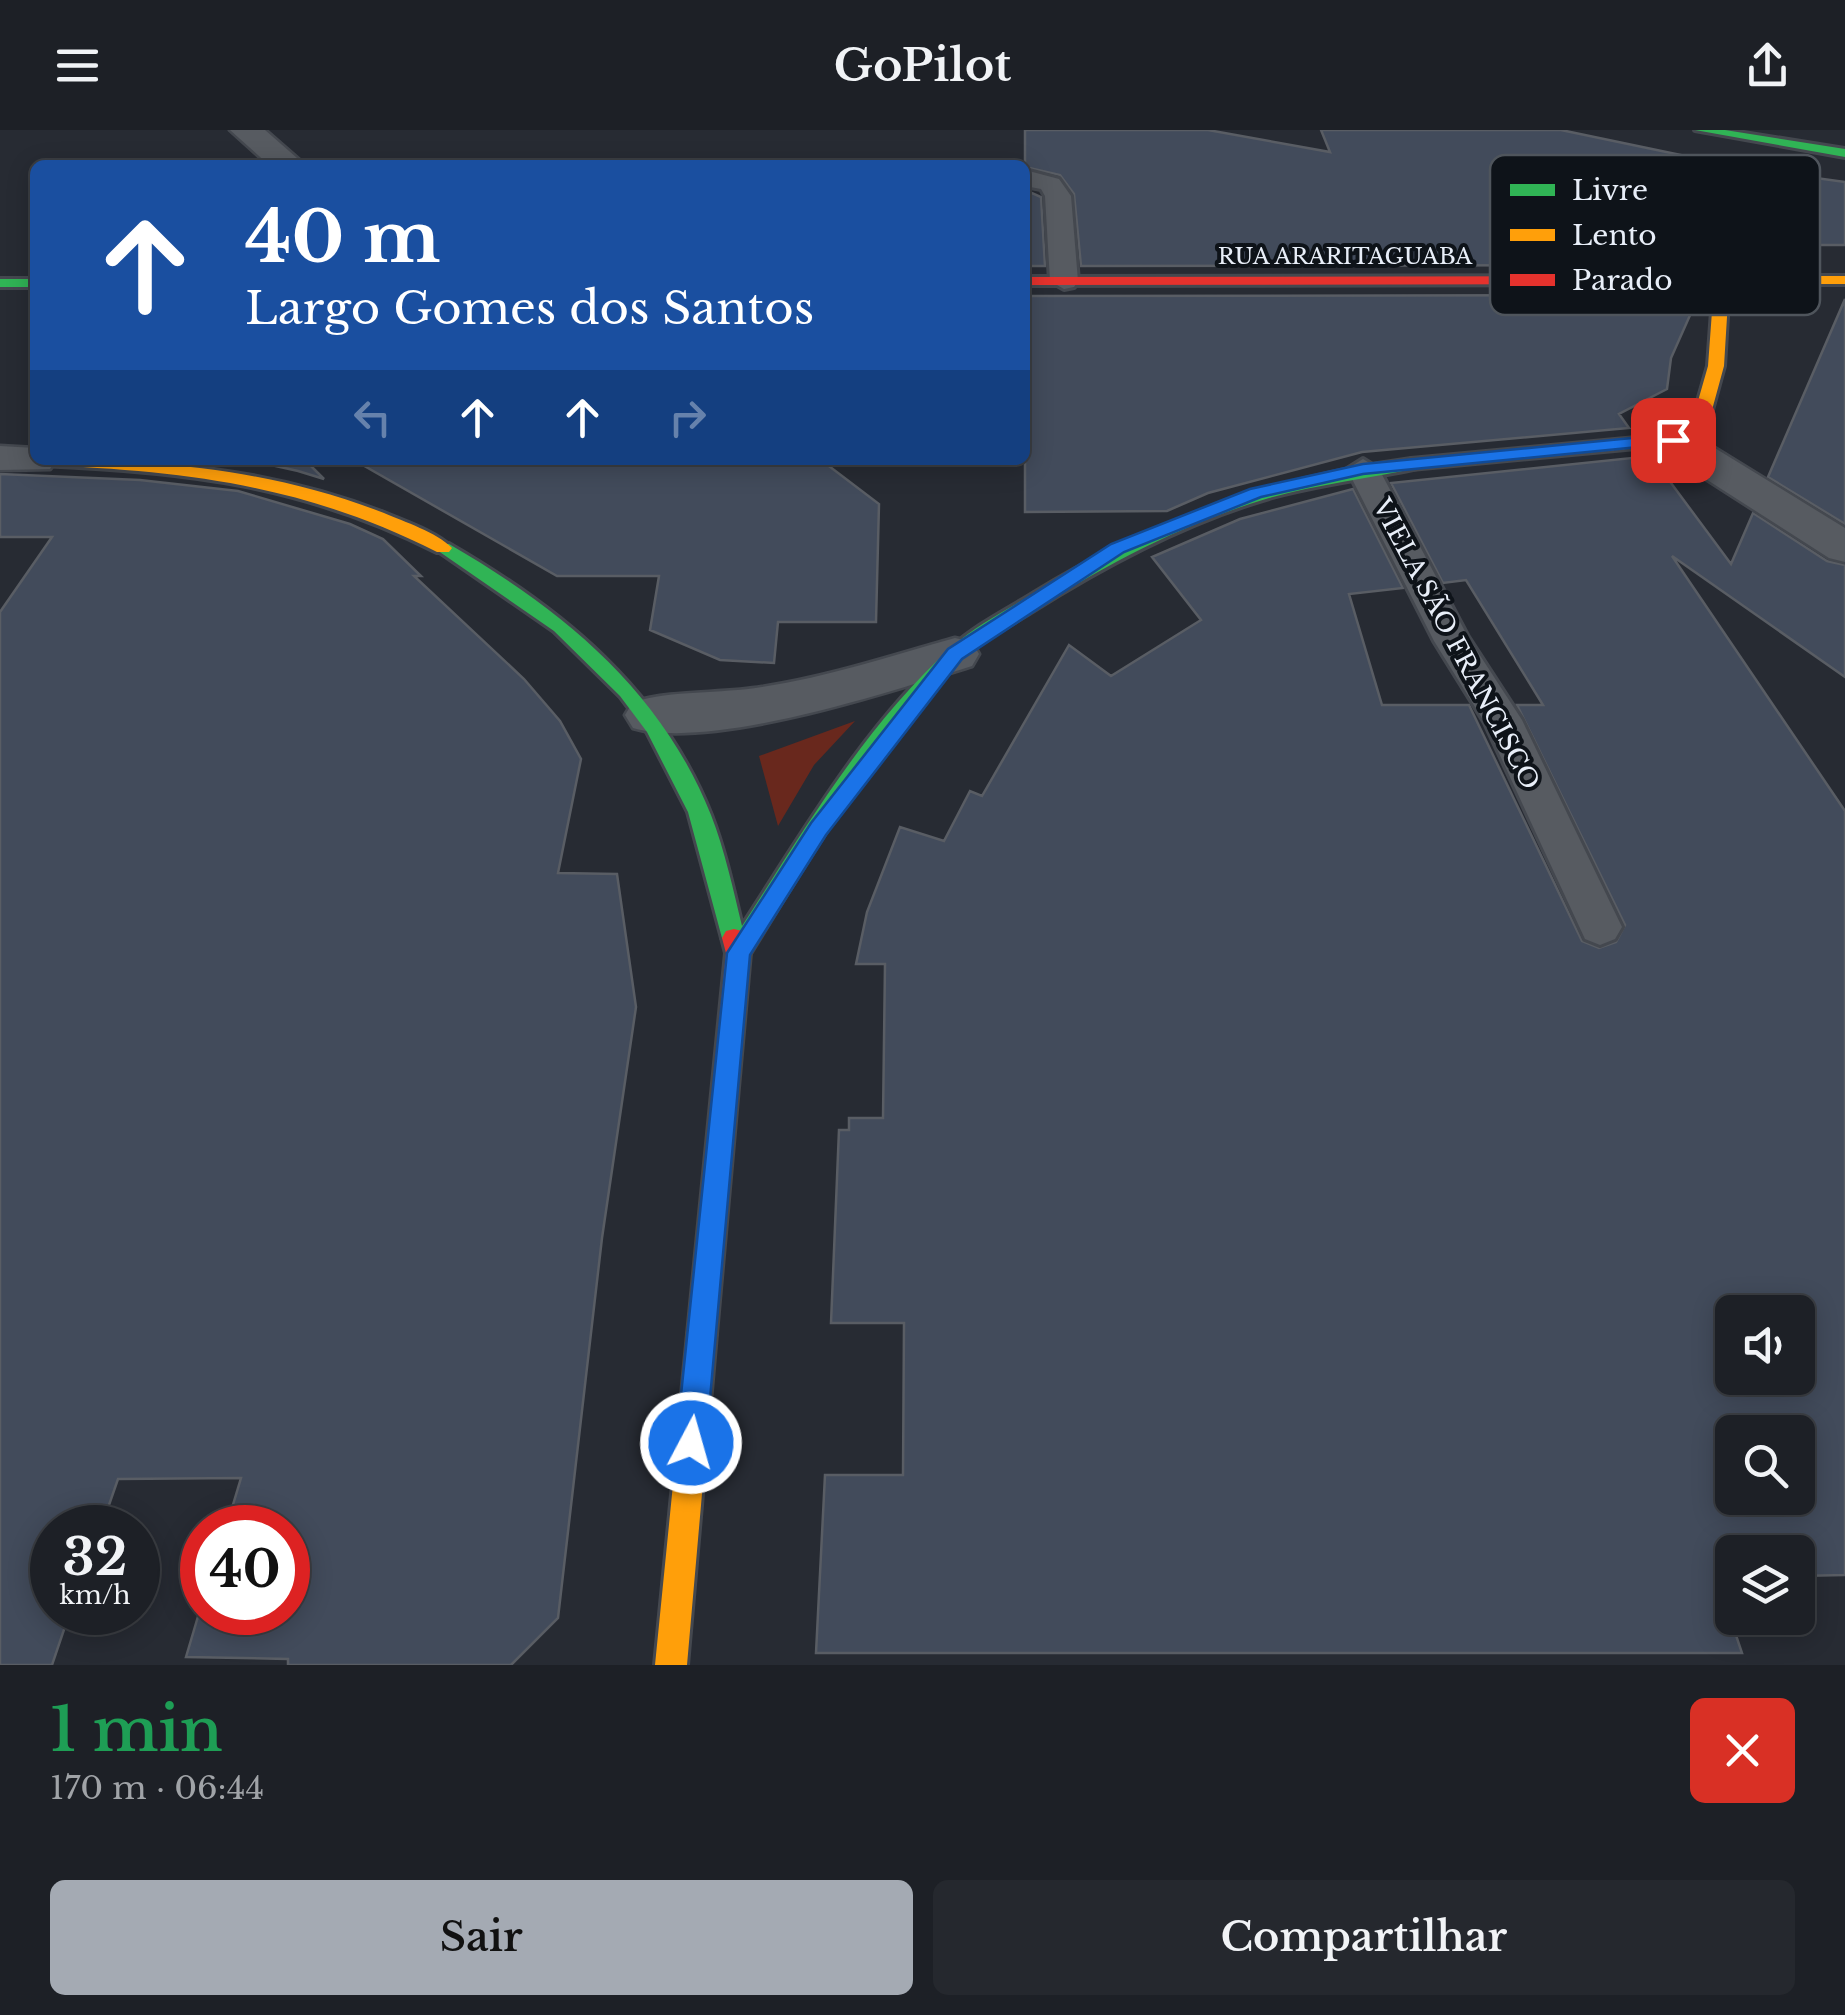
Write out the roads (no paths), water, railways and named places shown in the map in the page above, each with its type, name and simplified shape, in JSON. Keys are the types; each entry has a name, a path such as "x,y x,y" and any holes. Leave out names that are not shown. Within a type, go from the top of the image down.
{"street":[{"path":"246,130 283,160"},
{"path":"1701,130 1845,153"},
{"name":"RUA ARARITAGUABA","path":"1030,281 1490,280"},
{"path":"0,283 30,283"},
{"path":"1673,440 1704,410 1716,366 1720,315"},
{"path":"650,715 763,706 878,679 955,654 1118,548 1256,493 1363,469 1673,440 1845,548"},
{"path":"157,465 242,475 366,510 486,572 562,623 650,715 700,813 738,953 670,1665"},
{"path":"738,953 828,816 955,654"}],"lane":[{"path":"1030,179 1050,184 1058,196 1064,281"},
{"name":"VIELA SÃO FRANCISCO","path":"1363,469 1452,642 1503,720 1600,928"}]}
